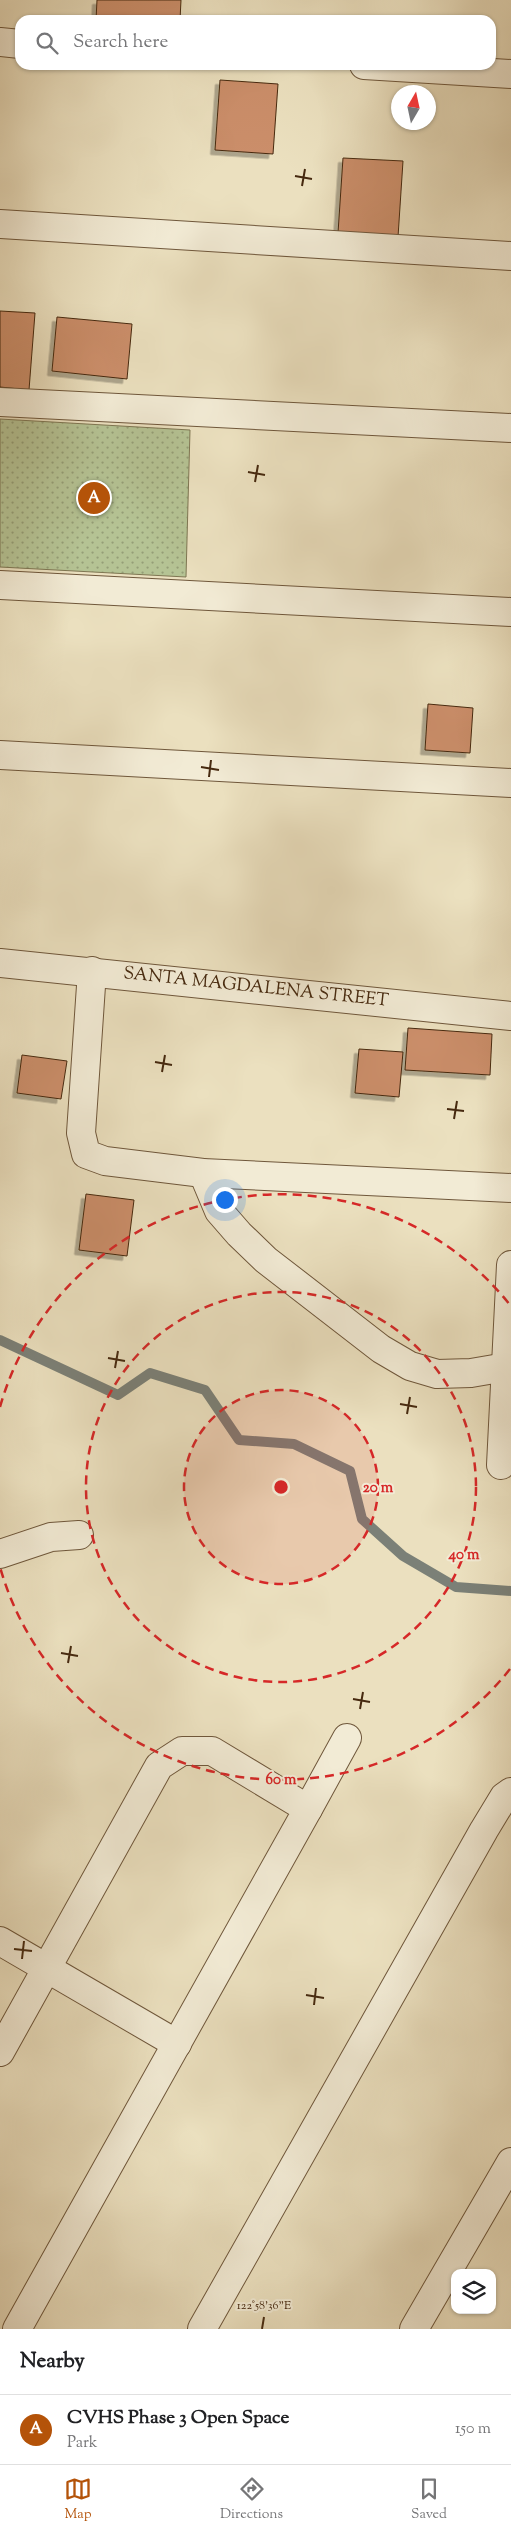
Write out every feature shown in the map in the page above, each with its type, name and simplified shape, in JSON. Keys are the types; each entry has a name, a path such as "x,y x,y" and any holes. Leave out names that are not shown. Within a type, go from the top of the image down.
{"street":[{"path":"0,42 15,44"},
{"path":"446,70 511,74"},
{"path":"0,224 511,256"},
{"path":"0,402 511,428"},
{"path":"0,584 511,612"},
{"path":"0,755 511,783"},
{"name":"SANTA MAGDALENA STREET","path":"0,963 92,971 511,1016"},
{"path":"92,971 81,1133 86,1154 105,1160 203,1173 511,1188"},
{"path":"203,1173 219,1211 239,1234 266,1260 380,1348 410,1366 437,1374 471,1373 506,1367"},
{"path":"501,1465 511,1265"},
{"path":"0,1554 51,1537 80,1535"},
{"path":"17,2329 347,1738"},
{"path":"0,2052 159,1766 182,1751 212,1751 308,1810"},
{"path":"202,2329 484,1830 504,1797 511,1792"},
{"path":"0,1941 177,2044"},
{"path":"414,2329 511,2162"}],"green space":[{"path":"0,419 190,430 186,577 0,567"}],"building":[{"path":"97,0 181,0 180,15 96,15"},
{"path":"220,80 278,84 273,154 215,150"},
{"path":"343,158 403,161 398,237 338,233"},
{"path":"0,311 35,313 29,390 0,387"},
{"path":"57,317 132,324 127,379 52,371"},
{"path":"428,704 473,708 470,753 425,750"},
{"path":"408,1028 492,1034 490,1075 405,1070"},
{"path":"359,1049 403,1052 399,1097 355,1093"},
{"path":"22,1055 67,1061 61,1099 17,1093"},
{"path":"86,1194 134,1200 127,1256 79,1250"}],"waterway":[{"path":"0,1340 118,1395 150,1373 205,1390 239,1440 294,1444 350,1471 362,1519 403,1556 456,1587 511,1591"}],"place":[{"name":"CVHS Phase 3 Open Space","path":"94,498"}]}
